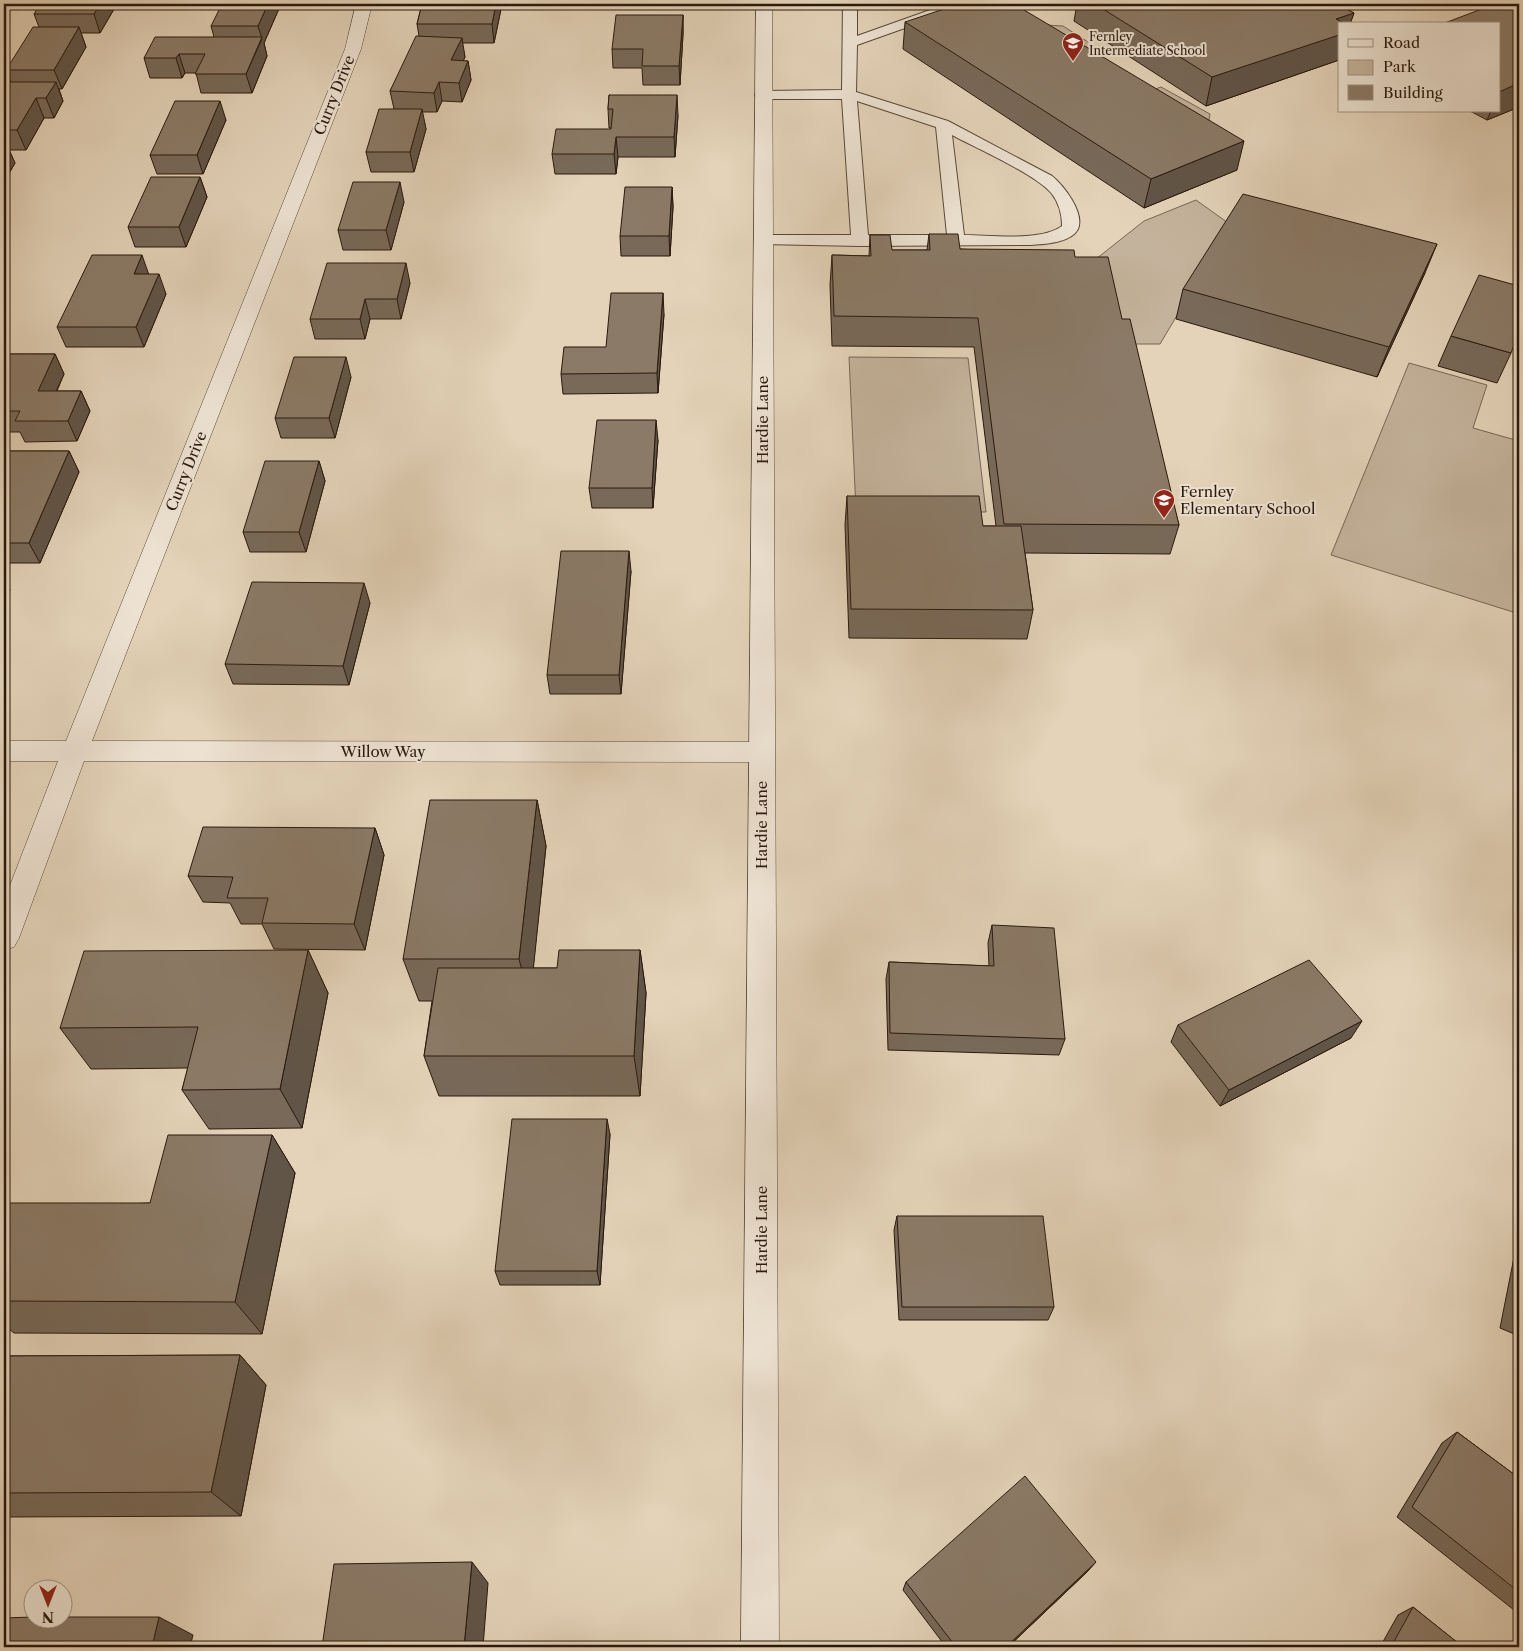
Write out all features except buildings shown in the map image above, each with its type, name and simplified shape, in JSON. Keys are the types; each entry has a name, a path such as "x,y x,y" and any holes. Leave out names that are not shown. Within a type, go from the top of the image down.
{"street":[{"name":"Curry Drive","path":"4,938 75,751 352,49 364,4"},
{"name":"Hardie Lane","path":"760,1647 762,94 764,4"},
{"name":"Willow Way","path":"4,751 762,752"}],"lane":[{"path":"850,4 849,94 860,241"},
{"path":"850,43 959,4"},
{"path":"762,94 849,94 943,124 1046,179 1057,188 1070,217 1070,228 1063,234 1050,238 860,241 762,240"},
{"path":"943,124 956,240"}],"green space":[{"path":"1013,23 1063,26 1099,49 1072,59"},
{"path":"1161,87 1210,114 1206,140 1133,97"},
{"path":"1196,200 1231,225 1160,344 1115,344 1096,259 1144,221"},
{"path":"849,357 968,358 986,512 856,511"},
{"path":"1409,363 1487,385 1473,428 1519,441 1519,590 1513,612 1331,555"}],"place":[{"name":"Fernley Intermediate School","path":"1073,62"},
{"name":"Fernley Elementary School","path":"1164,519"}]}
